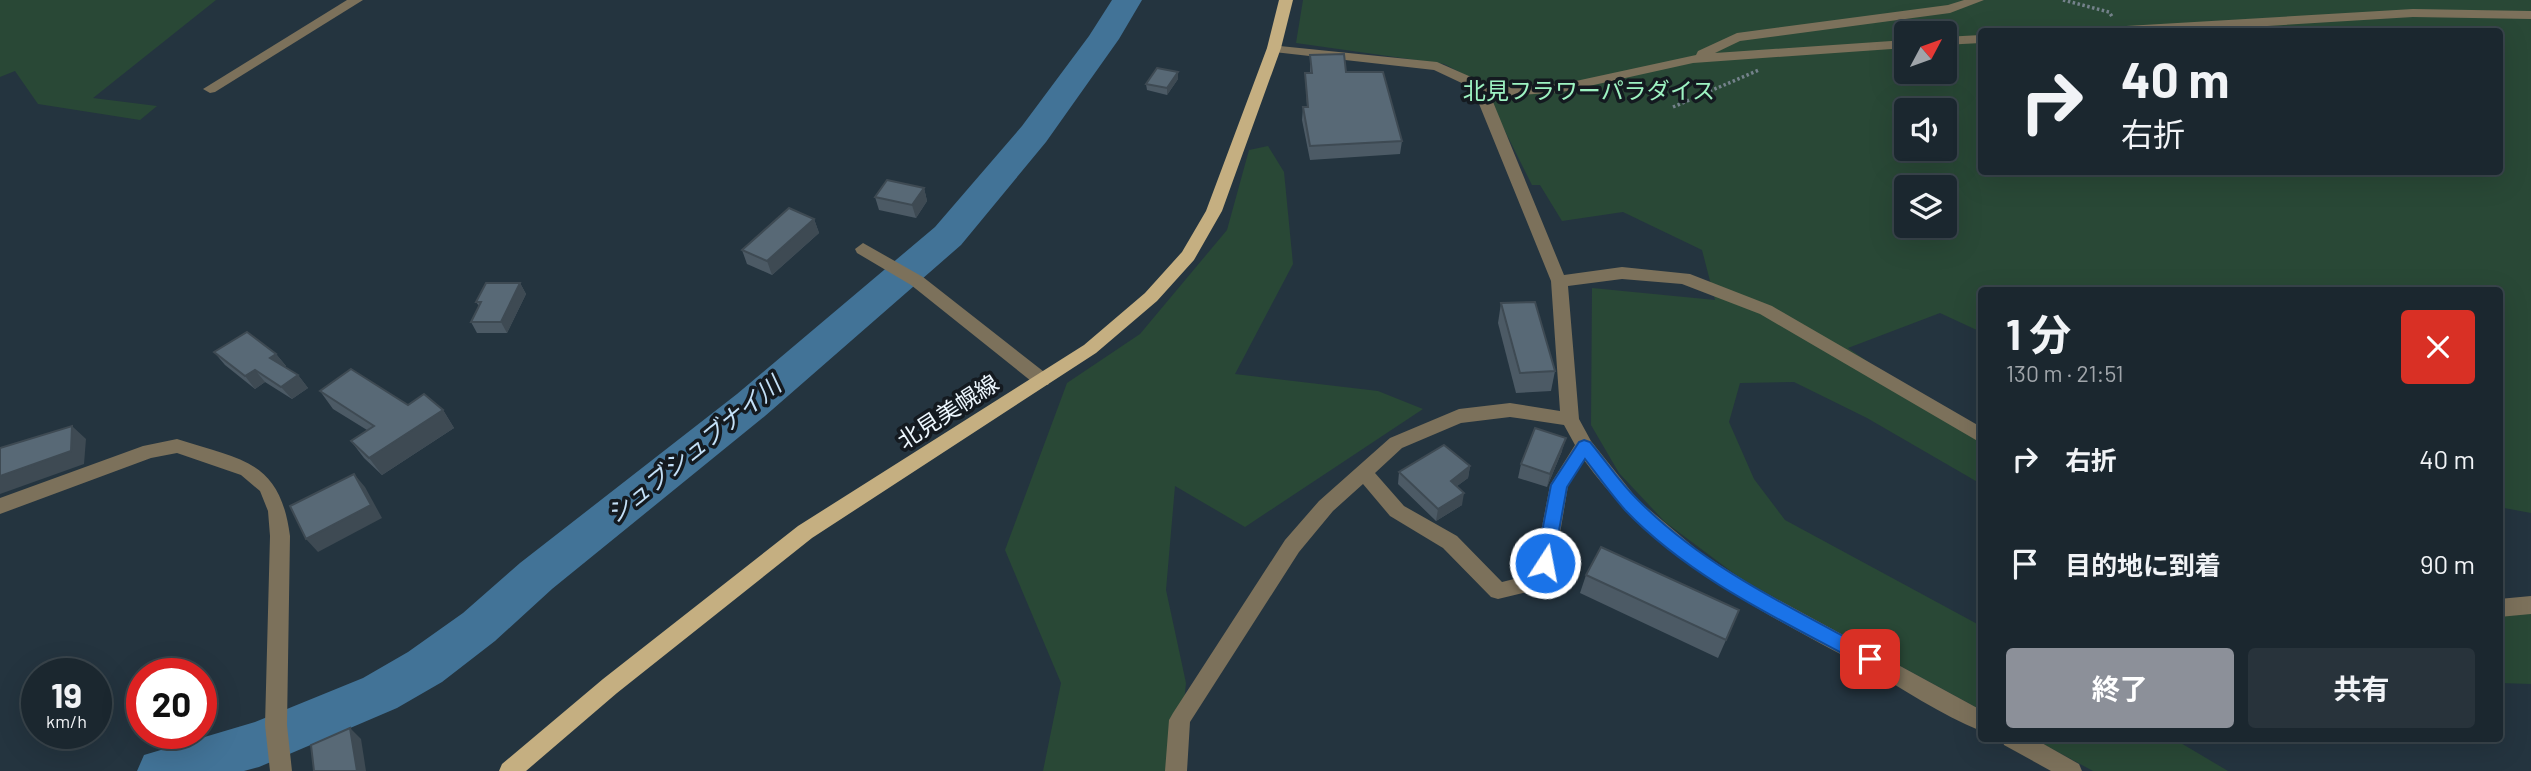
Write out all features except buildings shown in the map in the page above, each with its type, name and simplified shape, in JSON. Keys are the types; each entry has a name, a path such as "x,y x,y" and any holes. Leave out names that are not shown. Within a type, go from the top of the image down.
{"main road":[{"name":"北見美幌線","path":"510,771 610,686 805,532 1100,341 1151,297 1188,256 1214,211 1274,48 1286,0"}],"street":[{"path":"210,89 356,0"},
{"path":"1693,59 1737,37 1950,9 1978,0"},
{"path":"2155,28 2413,13 2531,15"},
{"path":"1957,40 1978,39"},
{"path":"1482,93 1562,88 1693,59 1894,45"},
{"path":"1274,48 1437,66 1466,79 1482,93 1559,281 1570,419 1584,446 1631,505 1694,559 1746,592 1978,719"},
{"path":"863,248 917,281 1042,380"},
{"path":"1559,281 1622,273 1684,278 1766,310 1978,434"},
{"path":"1176,771 1180,720 1292,546 1326,506 1363,472 1396,443 1459,416 1510,410 1570,419"},
{"path":"0,506 149,451 177,446 248,470 267,487 277,511 280,536 276,725 280,768"},
{"path":"1363,472 1397,511 1450,542 1498,591 1537,582 1545,563 1559,485 1584,446"},
{"path":"2503,608 2531,605"},
{"path":"2019,742 2071,771"}],"path":[{"path":"2063,0 2109,12 2120,28"},
{"path":"1673,107 1771,65"}],"green space":[{"path":"0,0 216,0 93,98 157,106 140,120 38,104 15,71 0,77"},
{"name":"北見フラワーパラダイス","path":"1303,0 2531,0 2531,513 2503,508 2503,287 1978,287 1978,331 1940,313 1848,348 1978,438 1978,482 1867,418 1794,382 1740,383 1729,422 1754,479 1785,520 1978,624 1978,708 1744,581 1665,522 1619,473 1591,425 1592,288 1715,300 1702,250 1623,212 1562,221 1540,185 1532,185 1481,83 1444,64 1296,43"},
{"path":"1268,146 1284,172 1293,264 1235,374 1378,391 1423,409 1245,527 1175,486 1166,590 1186,683 1177,771 1043,771 1061,683 1005,550 1067,383 1140,334 1227,230 1249,150"},
{"path":"2531,613 2531,684 2503,683 2503,614"},
{"path":"2040,742 2179,742 2228,771 2093,771"}],"waterway":[{"name":"シュブシュブナイ川","path":"162,771 259,744 380,693 425,667 479,627 536,576 751,405 948,236 1034,134 1103,39 1127,0"}],"route":[{"path":"1545,563 1559,485 1584,446 1631,505 1694,559 1746,592 1870,659"}]}
